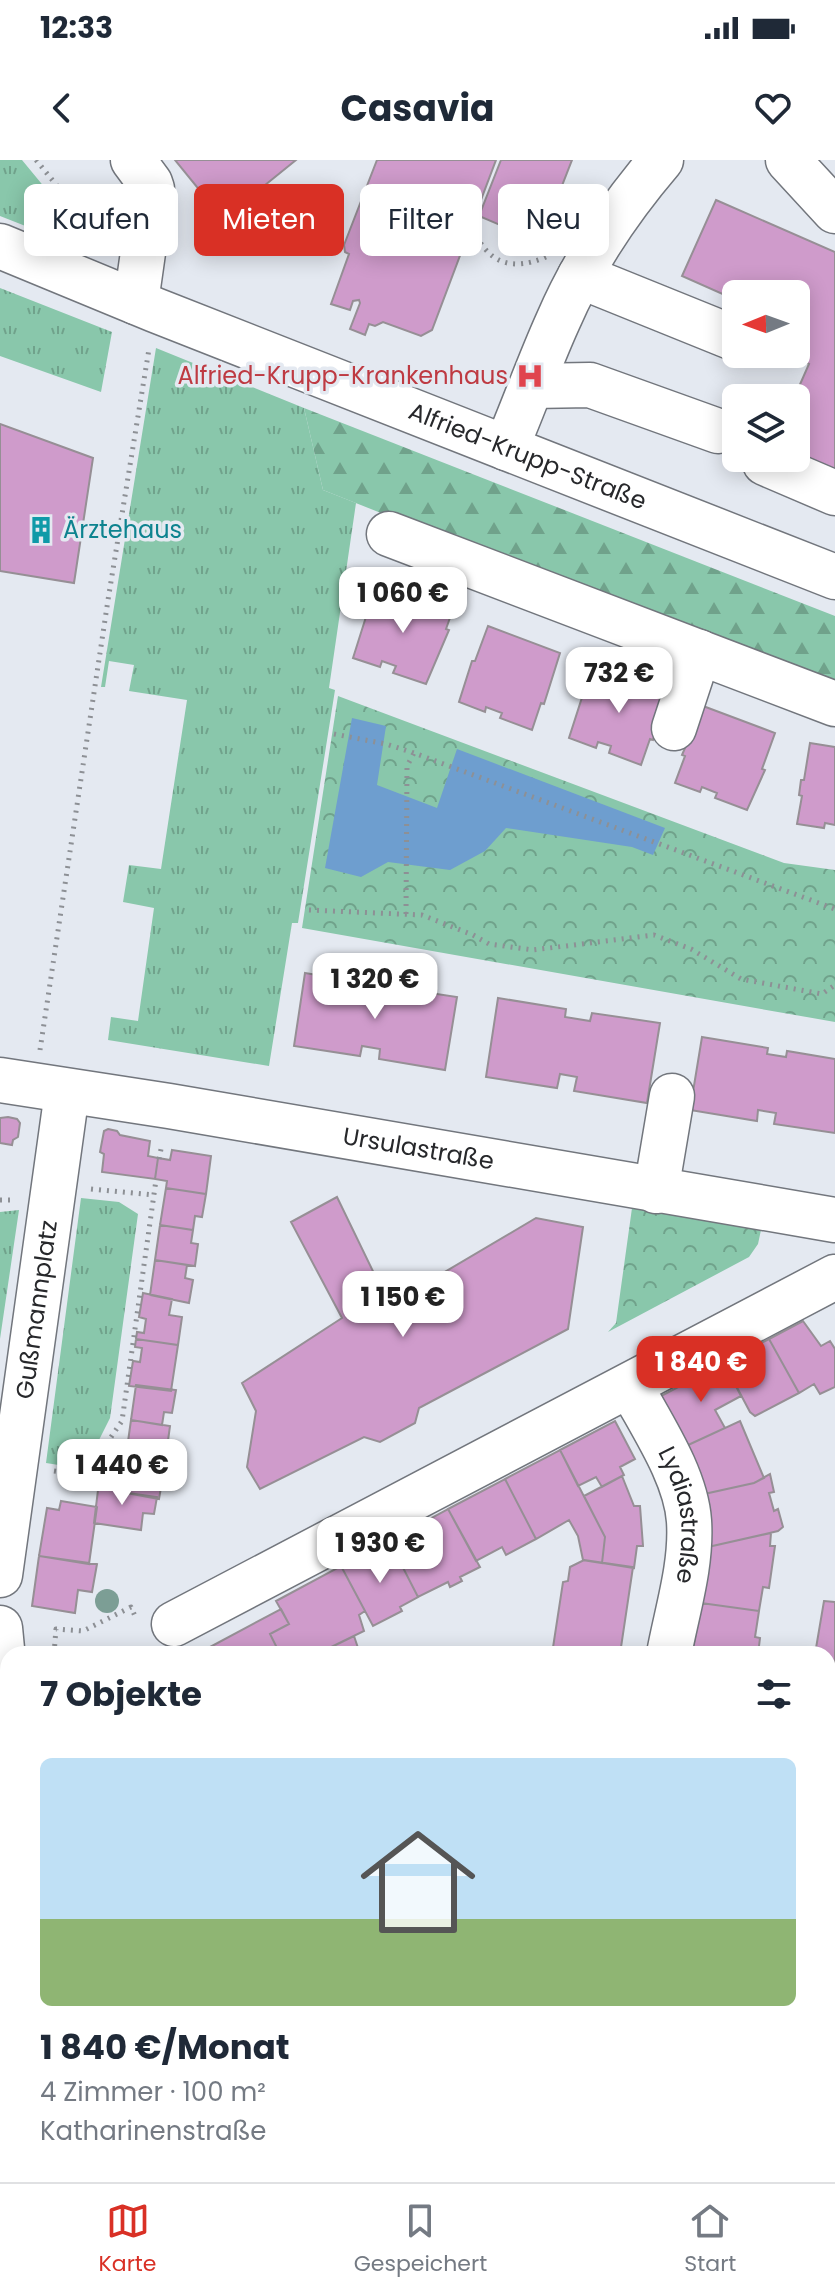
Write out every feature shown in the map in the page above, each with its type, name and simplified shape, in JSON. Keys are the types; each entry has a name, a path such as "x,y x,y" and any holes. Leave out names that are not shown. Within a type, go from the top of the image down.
{"street":[{"path":"133,160 152,189 146,306"},
{"path":"506,448 558,321 566,265 611,225 661,160"},
{"path":"788,160 835,211"},
{"name":"Alfried-Krupp-Straße","path":"0,246 835,577"},
{"path":"566,265 722,333"},
{"path":"532,386 590,385 718,431"},
{"path":"786,472 835,493"},
{"path":"389,534 835,704"},
{"path":"674,728 699,652"},
{"name":"Ursulastraße","path":"34,1086 169,1106 835,1220"},
{"name":"Gußmannplatz","path":"0,1575 14,1466 34,1086"},
{"path":"656,1191 672,1096"},
{"path":"156,1621 631,1387 835,1277"},
{"name":"Lydiastraße","path":"631,1387 680,1481 689,1519 687,1557 670,1646"}],"path":[{"path":"36,160 56,184"},
{"path":"482,249 515,265 566,265"},
{"path":"34,1086 108,600 146,306"},
{"path":"334,734 414,753 835,909"},
{"path":"406,914 406,786 407,766 414,753"},
{"path":"309,910 422,915 489,944 533,950 654,935 691,949 741,979 822,994 835,985"},
{"path":"14,1466 68,1473 78,1470 98,1456 122,1421 156,1180"},
{"path":"80,1188 154,1195"},
{"path":"55,1646 56,1629 83,1631 131,1607 156,1621"}],"green space":[{"path":"0,160 22,160 42,184 24,184 24,225 0,216"},
{"path":"0,288 112,332 101,392 0,356"},
{"path":"156,348 304,408 323,490 356,503 329,688 335,690 298,923 292,923 269,1066 108,1040 111,1017 138,1021 154,908 123,902 129,865 161,869 187,700 129,691 134,665 109,661 105,687 101,687"},
{"path":"304,408 835,616 835,683 454,542 323,490"},
{"path":"338,696 784,863 835,870 835,1022 302,928"},
{"path":"81,1198 119,1202 138,1214 110,1418 95,1448 65,1466 46,1463"},
{"path":"632,1208 761,1230 758,1244 749,1257 608,1332 616,1323"},
{"path":"19,1210 0,1339 0,1212"}],"water":[{"path":"352,718 386,726 377,785 437,808 457,749 665,828 653,855 632,847 506,828 485,851 450,870 388,862 361,877 325,868"}],"building":[{"path":"175,160 296,160 266,184 195,184"},
{"path":"377,160 496,160 482,197 482,184 368,184"},
{"path":"501,160 572,160 563,184 498,184 498,224 482,217 482,208"},
{"path":"716,200 835,252 835,481 810,466 810,384 800,384 810,368 810,280 722,280 722,294 682,276"},
{"path":"360,204 360,256 460,256 432,330 421,336 383,322 375,326 369,324 365,335 350,329 359,300 353,301 350,310 331,304 349,254 345,252 344,245"},
{"name":"Ärztehaus","path":"0,424 93,458 74,583 0,571"},
{"path":"380,586 452,612 446,629 449,630 426,684 393,673 396,666 382,661 380,667 353,658 371,601 374,602"},
{"path":"488,626 560,653 532,730 500,718 502,713 486,707 485,712 459,702 472,661 475,661"},
{"path":"595,666 668,693 653,740 650,739 641,765 609,753 611,746 598,742 596,748 569,738"},
{"path":"703,706 775,733 762,769 765,770 747,810 715,798 717,793 702,787 700,792 675,783 685,756 682,755"},
{"path":"810,743 835,747 835,825 825,823 824,828 797,824 802,796 799,795 801,780 804,780"},
{"path":"305,973 372,984 371,990 389,993 390,987 457,997 445,1070 379,1059 380,1049 362,1046 360,1056 294,1046"},
{"path":"498,998 566,1009 565,1017 590,1021 592,1013 660,1023 647,1103 574,1091 577,1077 560,1074 557,1088 486,1077"},
{"path":"702,1037 768,1048 767,1054 786,1057 787,1051 835,1059 835,1133 774,1124 776,1113 758,1110 757,1121 690,1110"},
{"path":"8,1117 20,1123 18,1137 12,1145 0,1143 0,1118"},
{"path":"108,1129 120,1135 150,1141 148,1156 158,1158 155,1179 102,1172 104,1154 100,1152 104,1131"},
{"path":"172,1150 211,1156 206,1194 166,1188 167,1181 155,1179 158,1158 170,1160"},
{"path":"166,1188 206,1194 202,1217 195,1216 193,1230 160,1225"},
{"path":"337,1197 384,1294 399,1299 536,1218 583,1227 568,1329 419,1408 415,1423 380,1442 364,1437 260,1489 247,1467 256,1411 242,1383 342,1318 291,1222"},
{"path":"160,1225 193,1230 191,1243 198,1244 195,1266 155,1260"},
{"path":"155,1260 187,1265 185,1278 193,1280 189,1303 150,1295"},
{"path":"143,1293 172,1299 169,1315 182,1317 178,1345 136,1339 137,1332 144,1333 146,1319 139,1317"},
{"path":"803,1321 821,1346 830,1341 835,1349 835,1387 820,1394 814,1384 799,1393 769,1339"},
{"path":"136,1339 178,1345 171,1391 129,1386 133,1361 140,1362 142,1348 135,1347"},
{"path":"769,1339 799,1393 755,1416 724,1363"},
{"path":"724,1363 741,1396 715,1410 725,1428 686,1446 661,1396"},
{"path":"136,1385 176,1390 172,1413 164,1412 162,1425 131,1420"},
{"path":"131,1420 170,1426 167,1448 159,1447 157,1461 126,1456"},
{"path":"615,1421 635,1459 620,1467 624,1475 602,1487 596,1477 578,1486 560,1450"},
{"path":"740,1421 764,1478 704,1494 686,1446"},
{"path":"560,1450 605,1537 602,1563 583,1560 578,1536 569,1520 536,1539 505,1479"},
{"path":"126,1456 157,1461 155,1474 163,1476 159,1499 121,1492"},
{"path":"770,1474 774,1492 769,1493 783,1527 778,1531 708,1547 704,1494 754,1483"},
{"path":"622,1476 634,1506 640,1506 643,1546 637,1546 634,1568 602,1563 605,1537 584,1496"},
{"path":"505,1479 536,1539 506,1555 502,1547 476,1561 448,1509"},
{"path":"99,1482 121,1485 121,1492 157,1497 154,1514 143,1513 141,1530 94,1523"},
{"path":"61,1501 97,1507 89,1564 39,1556 47,1508 59,1510"},
{"path":"448,1509 480,1567 460,1577 462,1581 450,1587 448,1582 418,1597 396,1554 406,1549 401,1540 402,1534"},
{"path":"771,1533 770,1546 775,1546 769,1588 763,1587 759,1611 701,1603 708,1547"},
{"path":"373,1549 379,1550 384,1560 396,1554 418,1597 400,1607 402,1611 373,1626 341,1566"},
{"path":"39,1556 97,1564 92,1592 78,1590 75,1613 32,1606"},
{"path":"584,1560 633,1567 621,1646 553,1646 563,1582 568,1581 570,1567"},
{"path":"341,1566 365,1611 359,1615 364,1631 333,1646 276,1646 270,1634 289,1624 276,1601"},
{"path":"824,1601 835,1602 835,1646 816,1646"},
{"path":"701,1603 759,1611 755,1637 760,1638 759,1646 693,1646"},
{"path":"281,1609 289,1624 270,1634 276,1646 212,1646"},
{"path":"354,1636 357,1646 333,1646"}],"place":[{"name":"Alfried-Krupp-Krankenhaus","path":"530,376"},
{"name":"Ärztehaus","path":"41,530"}]}
